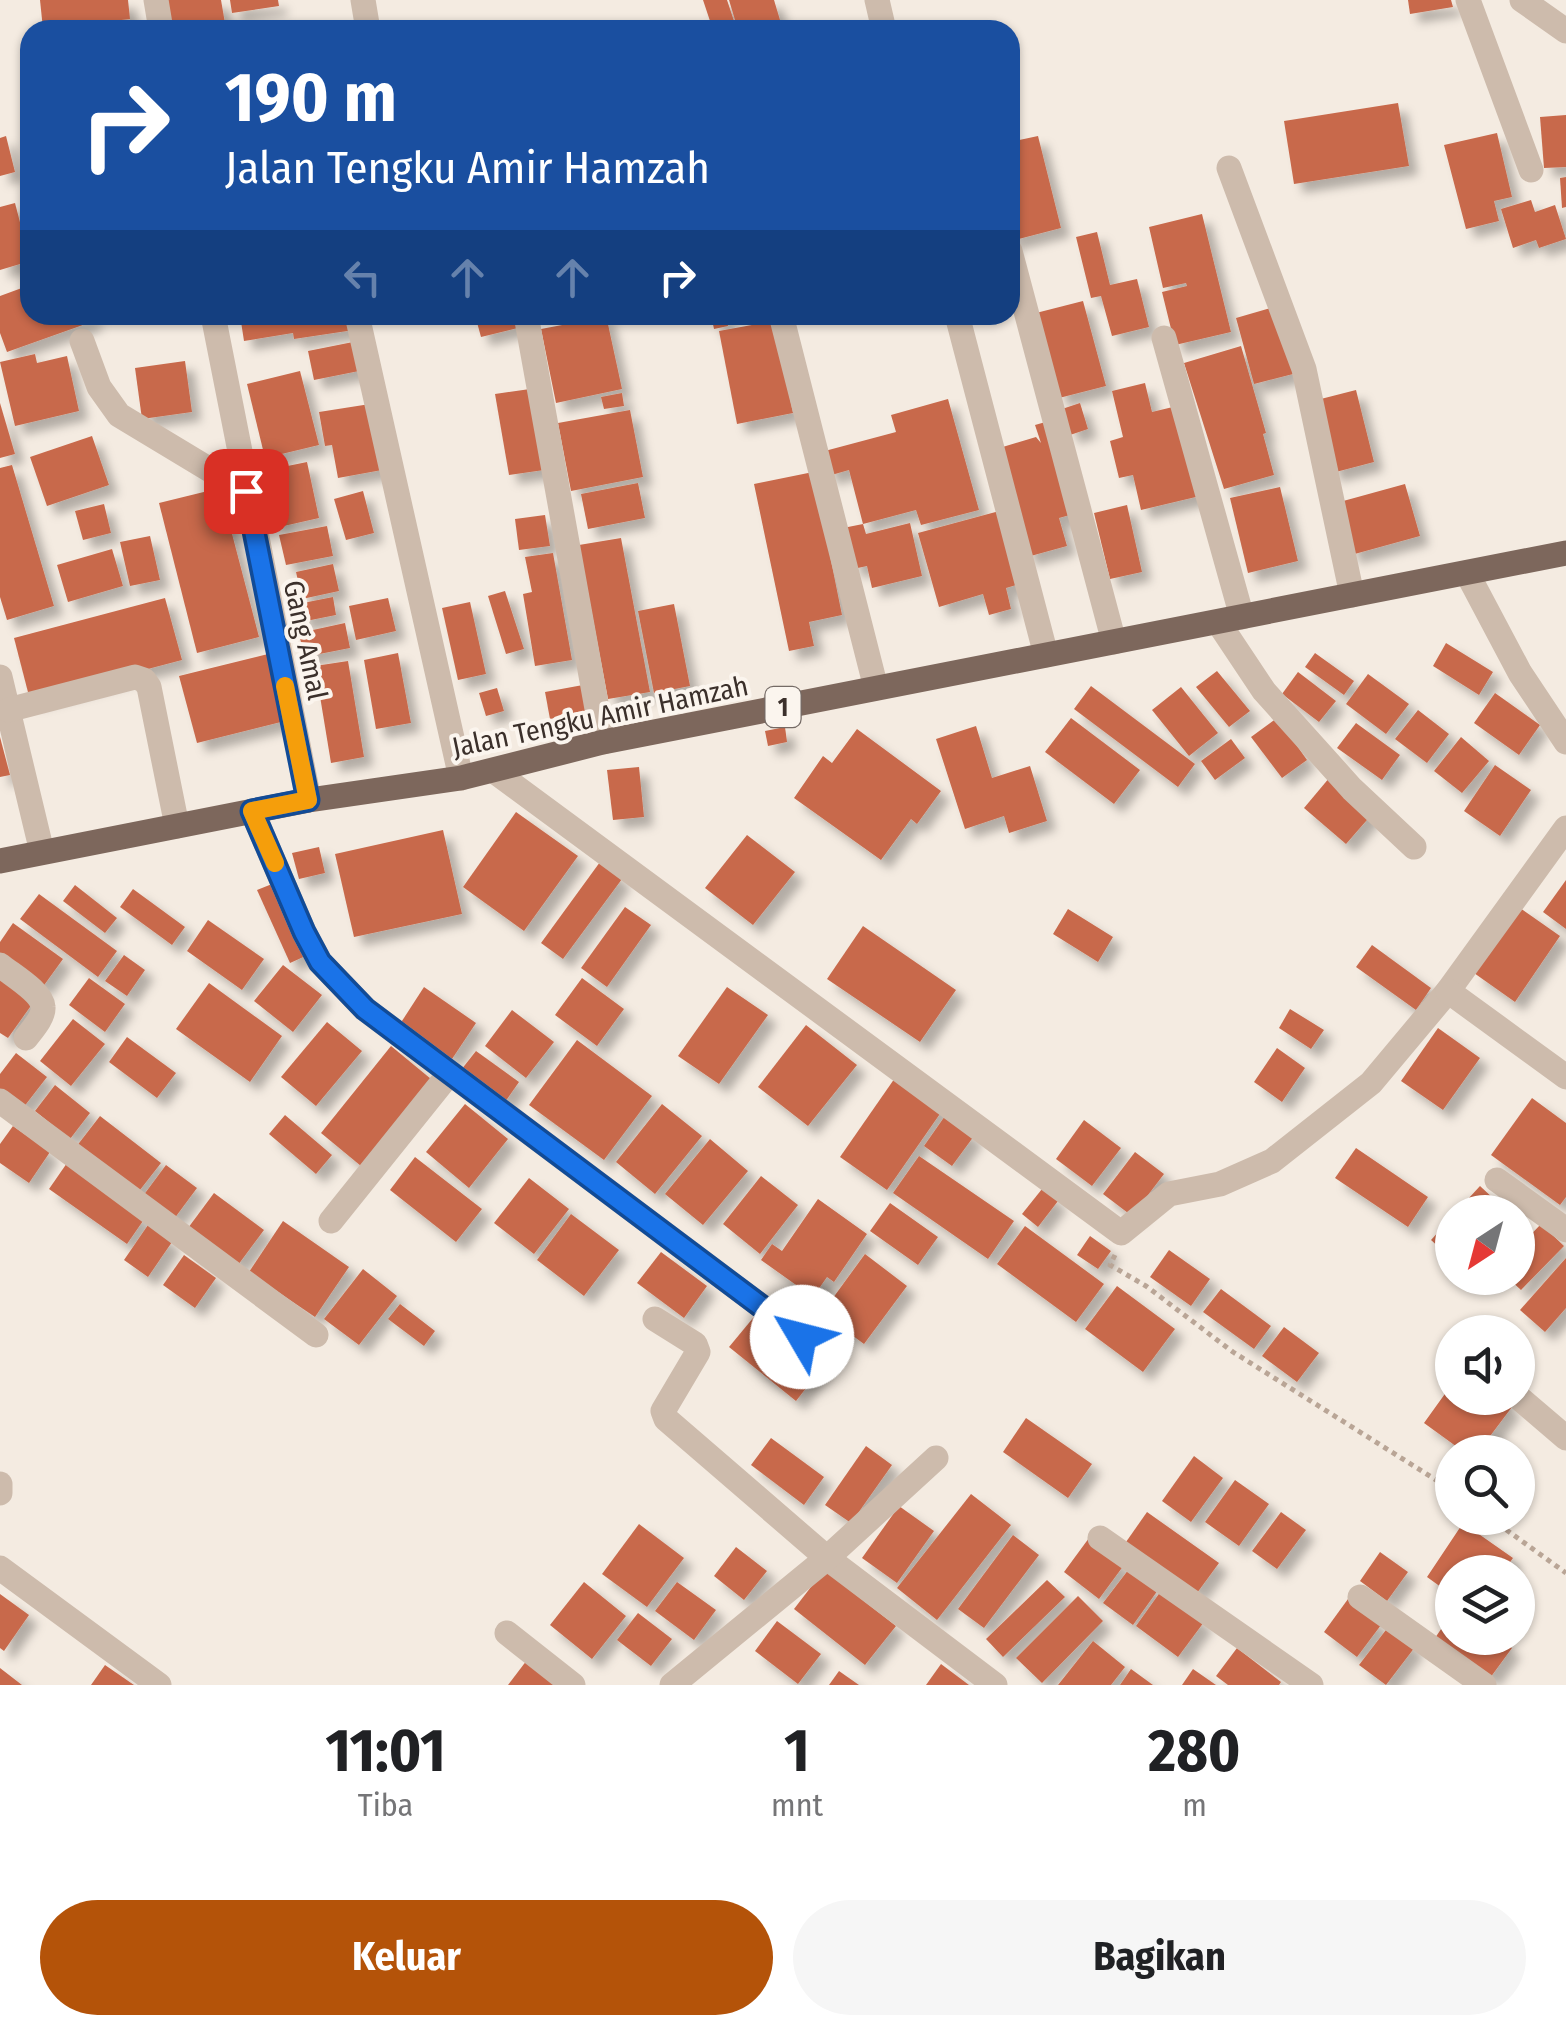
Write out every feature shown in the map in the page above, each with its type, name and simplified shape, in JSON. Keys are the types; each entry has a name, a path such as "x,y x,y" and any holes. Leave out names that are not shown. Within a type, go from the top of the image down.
{"main road":[{"name":"Jalan Tengku Amir Hamzah","path":"0,861 308,800 494,772 603,742 1566,553"}],"street":[{"path":"1468,0 1531,170"},
{"path":"1522,0 1566,31"},
{"path":"1229,168 1304,369 1352,595"},
{"path":"1020,289 1114,642"},
{"name":"Gang Amal","path":"215,325 308,800"},
{"path":"359,325 460,778"},
{"path":"528,325 603,742"},
{"path":"784,325 876,688"},
{"path":"960,325 1046,655"},
{"path":"1164,338 1230,619 1264,691 1352,788 1414,847"},
{"path":"82,341 99,387 119,415 246,491"},
{"path":"1467,573 1520,673 1566,742"},
{"path":"0,677 42,852"},
{"path":"8,710 136,677 144,680 150,687 177,826"},
{"path":"494,772 1122,1234 1168,1194 1220,1184 1272,1161 1371,1083 1448,991 1566,828"},
{"path":"252,811 304,932 327,970 365,1009 802,1337"},
{"path":"0,965 38,996 43,1005 43,1013 26,1038"},
{"path":"1448,991 1566,1077"},
{"path":"331,1221 448,1074"},
{"path":"0,1101 316,1335"},
{"path":"1497,1180 1566,1230"},
{"path":"655,1319 695,1344 698,1352 663,1411 666,1419 827,1558 995,1685"},
{"path":"1535,1412 1566,1438"},
{"path":"672,1685 827,1558 936,1458"},
{"path":"0,1484 0,1493"},
{"path":"1100,1538 1311,1685"},
{"path":"0,1568 159,1685"},
{"path":"1360,1596 1484,1685"},
{"path":"507,1633 573,1685"}],"path":[{"path":"1122,1234 1110,1265 1146,1286 1233,1352 1435,1479"},
{"path":"1513,1535 1566,1573"}],"building":[{"path":"40,0 128,0 130,19 42,20"},
{"path":"160,0 221,0 224,20 164,20"},
{"path":"230,0 278,0 279,6 232,13"},
{"path":"703,0 727,0 734,20 710,20"},
{"path":"729,0 774,0 780,20 735,20"},
{"path":"1408,0 1451,0 1453,7 1410,14"},
{"path":"1398,103 1409,166 1294,184 1284,121"},
{"path":"1566,115 1566,167 1544,168 1540,117"},
{"path":"1497,133 1512,197 1494,201 1499,221 1466,229 1444,145"},
{"path":"6,136 15,172 0,176 0,138"},
{"path":"1038,136 1061,228 1020,239 1020,140"},
{"path":"1566,177 1566,207 1562,208 1560,178"},
{"path":"1531,200 1535,212 1555,205 1566,239 1539,248 1536,240 1513,248 1501,209"},
{"path":"15,203 20,222 20,264 0,270 0,207"},
{"path":"1202,214 1231,332 1175,345 1162,292 1187,286 1186,283 1163,288 1149,227"},
{"path":"1097,232 1110,285 1137,279 1149,327 1112,336 1101,296 1091,298 1076,237"},
{"path":"20,289 20,325 83,325 7,352 0,333 0,296"},
{"path":"1083,301 1106,386 1059,398 1036,313"},
{"path":"1274,307 1293,374 1254,384 1236,318"},
{"path":"242,325 353,325 354,330 294,339 293,333 244,341"},
{"path":"478,325 526,326 481,337"},
{"path":"608,325 622,389 556,403 541,329"},
{"path":"775,325 793,413 737,424 719,331"},
{"path":"358,341 364,370 314,380 308,351"},
{"path":"1241,346 1274,475 1224,489 1184,363"},
{"path":"35,354 37,363 67,356 79,411 15,426 0,362"},
{"path":"185,361 192,412 142,419 135,368"},
{"path":"300,371 319,445 265,458 247,384"},
{"path":"1145,383 1152,412 1177,406 1200,496 1141,510 1133,475 1119,478 1110,441 1123,437 1112,391"},
{"path":"530,389 544,470 509,475 495,394"},
{"path":"1356,390 1374,462 1332,473 1313,401"},
{"path":"622,393 624,406 604,409 601,397"},
{"path":"948,399 979,510 921,525 916,510 863,524 849,470 828,476 821,452 896,432 891,415"},
{"path":"0,403 15,454 0,458"},
{"path":"1080,403 1088,429 1070,435 1062,409"},
{"path":"370,404 382,470 338,478 332,445 325,446 319,412"},
{"path":"630,410 643,477 571,491 558,423"},
{"path":"1049,421 1077,513 1059,518 1067,546 1027,557 996,449 1036,437 1041,443 1035,425"},
{"path":"92,436 109,485 47,506 30,457"},
{"path":"307,462 319,518 275,528 263,471"},
{"path":"12,465 54,606 7,620 0,597 0,468"},
{"path":"813,472 842,615 809,622 814,646 789,651 754,484"},
{"path":"638,483 645,518 588,529 581,494"},
{"path":"1405,484 1420,536 1351,555 1336,503"},
{"path":"1280,487 1298,561 1248,573 1230,498"},
{"path":"220,488 259,637 197,653 159,503"},
{"path":"363,491 374,533 346,540 334,499"},
{"path":"104,504 111,533 83,540 75,511"},
{"path":"1127,505 1142,572 1110,579 1094,513"},
{"path":"1003,510 1023,583 1006,588 1011,609 989,615 983,594 939,607 918,533"},
{"path":"545,515 550,546 519,550 515,519"},
{"path":"910,523 922,576 872,588 867,566 853,569 843,528 863,524 866,534"},
{"path":"327,526 333,556 286,565 279,535"},
{"path":"150,536 160,580 130,586 120,542"},
{"path":"621,538 650,692 608,699 579,545"},
{"path":"112,549 123,586 68,602 57,565"},
{"path":"553,553 572,660 535,666 523,594 532,592 525,557"},
{"path":"333,564 339,591 302,599 296,572"},
{"path":"505,591 524,649 506,654 488,596"},
{"path":"333,597 336,615 301,622 298,604"},
{"path":"165,598 182,660 30,700 14,638"},
{"path":"388,598 396,631 356,640 349,606"},
{"path":"470,602 486,674 458,680 442,608"},
{"path":"674,604 690,686 654,693 638,611"},
{"path":"345,623 350,648 304,657 299,633"},
{"path":"1446,643 1493,672 1479,695 1433,666"},
{"path":"398,653 411,723 376,729 364,660"},
{"path":"1315,653 1354,681 1344,695 1305,667"},
{"path":"268,654 285,721 197,743 179,676"},
{"path":"348,661 364,757 331,763 315,666"},
{"path":"1217,671 1250,711 1229,727 1196,687"},
{"path":"1298,672 1336,701 1319,722 1282,694"},
{"path":"1368,674 1409,704 1386,734 1346,704"},
{"path":"583,685 588,711 550,719 545,692"},
{"path":"1091,686 1195,764 1178,787 1074,709"},
{"path":"1181,687 1218,733 1189,756 1152,710"},
{"path":"497,688 504,711 486,716 479,693"},
{"path":"1495,693 1540,725 1519,755 1474,723"},
{"path":"1418,710 1449,734 1427,763 1395,739"},
{"path":"1071,718 1140,770 1114,804 1045,752"},
{"path":"1277,718 1307,760 1282,778 1251,737"},
{"path":"1356,723 1400,755 1382,780 1337,748"},
{"path":"976,726 992,778 1030,766 1047,821 1009,833 1004,816 965,829 936,739"},
{"path":"785,727 787,742 768,746 765,731"},
{"path":"857,729 941,791 917,824 911,819 881,860 794,798 823,756 832,763"},
{"path":"0,737 10,775 0,777"},
{"path":"1461,737 1489,761 1462,793 1434,771"},
{"path":"1231,739 1245,758 1215,780 1201,761"},
{"path":"1495,765 1531,790 1500,836 1464,811"},
{"path":"639,767 644,817 613,820 607,770"},
{"path":"1330,777 1373,813 1346,844 1304,808"},
{"path":"516,812 578,856 524,931 463,887"},
{"path":"443,830 462,914 354,937 335,854"},
{"path":"747,835 795,872 753,925 705,888"},
{"path":"319,847 325,873 299,879 292,853"},
{"path":"600,862 622,879 563,959 541,943"},
{"path":"1566,880 1566,929 1543,912"},
{"path":"277,882 310,954 290,963 257,890"},
{"path":"75,885 117,918 105,933 63,901"},
{"path":"133,889 185,927 172,945 120,907"},
{"path":"39,894 117,951 98,977 20,919"},
{"path":"625,907 651,925 607,987 581,968"},
{"path":"1520,908 1560,936 1515,1002 1474,973"},
{"path":"1068,909 1113,937 1098,962 1053,934"},
{"path":"208,920 264,959 242,990 187,951"},
{"path":"13,923 63,959 42,988 0,957 0,942"},
{"path":"863,926 956,990 920,1042 827,979"},
{"path":"1372,945 1431,988 1416,1010 1356,967"},
{"path":"124,955 145,970 127,996 105,981"},
{"path":"283,965 322,995 293,1032 254,1001"},
{"path":"0,976 35,1000 8,1038 0,1033"},
{"path":"89,978 125,1004 105,1032 69,1005"},
{"path":"582,978 624,1009 597,1046 555,1015"},
{"path":"209,983 282,1036 250,1082 176,1029"},
{"path":"424,987 476,1023 452,1059 400,1024"},
{"path":"727,987 768,1015 719,1084 678,1056"},
{"path":"1290,1009 1324,1030 1311,1049 1279,1028"},
{"path":"512,1010 554,1042 526,1078 485,1046"},
{"path":"73,1019 105,1044 71,1086 40,1061"},
{"path":"327,1022 362,1051 316,1106 281,1077"},
{"path":"806,1025 857,1065 808,1126 758,1087"},
{"path":"1438,1028 1480,1058 1443,1110 1401,1081"},
{"path":"127,1037 176,1073 157,1098 109,1062"},
{"path":"577,1040 652,1096 604,1160 529,1105"},
{"path":"391,1046 431,1079 361,1166 321,1133"},
{"path":"1277,1048 1305,1068 1282,1102 1254,1082"},
{"path":"476,1051 519,1082 505,1102 461,1070"},
{"path":"16,1053 47,1077 23,1108 0,1091 0,1074"},
{"path":"897,1075 944,1108 887,1190 840,1157"},
{"path":"55,1085 90,1113 70,1139 35,1111"},
{"path":"1532,1098 1566,1123 1566,1197 1560,1205 1491,1155"},
{"path":"465,1104 508,1139 469,1188 426,1152"},
{"path":"662,1104 702,1136 655,1194 616,1162"},
{"path":"285,1115 332,1155 316,1174 269,1134"},
{"path":"100,1116 161,1163 136,1195 76,1147"},
{"path":"945,1116 974,1136 952,1166 924,1146"},
{"path":"1084,1120 1121,1148 1092,1186 1056,1159"},
{"path":"13,1126 50,1152 29,1183 0,1163 0,1144"},
{"path":"710,1139 748,1171 703,1225 665,1194"},
{"path":"1356,1148 1428,1197 1408,1227 1335,1178"},
{"path":"1135,1152 1164,1174 1132,1216 1103,1194"},
{"path":"919,1156 1014,1221 988,1259 893,1193"},
{"path":"415,1157 482,1209 456,1242 390,1190"},
{"path":"67,1163 145,1218 127,1244 49,1189"},
{"path":"166,1165 197,1188 174,1219 143,1196"},
{"path":"761,1176 798,1205 760,1254 723,1224"},
{"path":"529,1178 569,1209 534,1254 494,1223"},
{"path":"1480,1186 1490,1195 1472,1195"},
{"path":"1042,1189 1058,1201 1038,1227 1022,1214"},
{"path":"214,1193 264,1230 238,1265 188,1228"},
{"path":"818,1199 867,1234 834,1282 827,1277 813,1297 761,1260 772,1244 782,1251"},
{"path":"890,1203 938,1237 918,1265 870,1231"},
{"path":"571,1214 619,1250 584,1296 537,1260"},
{"path":"283,1221 349,1267 315,1317 249,1272"},
{"path":"1541,1224 1564,1246 1535,1276 1535,1230"},
{"path":"148,1225 172,1242 148,1277 124,1260"},
{"path":"1025,1226 1104,1284 1076,1322 997,1264"},
{"path":"1090,1236 1111,1251 1098,1269 1077,1255"},
{"path":"1169,1250 1210,1279 1191,1306 1150,1277"},
{"path":"661,1252 707,1286 684,1318 637,1283"},
{"path":"865,1254 907,1286 864,1344 822,1313"},
{"path":"184,1255 216,1278 195,1308 163,1285"},
{"path":"1566,1258 1566,1308 1545,1332 1535,1323 1535,1315 1520,1310"},
{"path":"363,1269 397,1296 359,1345 324,1319"},
{"path":"1117,1286 1175,1329 1143,1372 1085,1329"},
{"path":"1221,1289 1271,1326 1254,1349 1203,1312"},
{"path":"400,1304 435,1331 424,1346 388,1319"},
{"path":"758,1312 824,1365 796,1401 729,1347"},
{"path":"1284,1327 1319,1353 1297,1382 1262,1356"},
{"path":"1435,1408 1435,1415 1506,1415 1491,1435 1441,1435 1424,1423"},
{"path":"1026,1418 1092,1464 1068,1498 1003,1452"},
{"path":"771,1438 824,1477 804,1505 751,1465"},
{"path":"866,1446 892,1465 851,1523 825,1505"},
{"path":"1194,1456 1223,1478 1191,1522 1162,1501"},
{"path":"1235,1480 1269,1504 1239,1546 1205,1522"},
{"path":"971,1494 1011,1525 937,1620 897,1588"},
{"path":"899,1506 934,1531 897,1583 862,1558"},
{"path":"1147,1512 1219,1563 1197,1593 1126,1542"},
{"path":"1281,1512 1306,1530 1277,1569 1252,1551"},
{"path":"639,1524 684,1558 647,1607 602,1574"},
{"path":"1013,1535 1039,1555 984,1628 958,1609"},
{"path":"1455,1535 1480,1535 1509,1555 1442,1555"},
{"path":"1089,1538 1124,1565 1099,1599 1064,1572"},
{"path":"736,1547 767,1571 744,1600 714,1576"},
{"path":"1380,1552 1408,1572 1387,1601 1360,1581"},
{"path":"1435,1565 1435,1583 1427,1577"},
{"path":"1129,1569 1158,1590 1133,1625 1103,1603"},
{"path":"824,1570 896,1626 865,1665 794,1609"},
{"path":"1047,1580 1065,1597 1003,1657 986,1639"},
{"path":"584,1582 626,1616 592,1659 550,1625"},
{"path":"677,1582 716,1610 694,1640 655,1611"},
{"path":"1161,1591 1204,1622 1178,1657 1136,1626"},
{"path":"0,1594 29,1615 4,1651 0,1648"},
{"path":"1078,1596 1103,1621 1042,1683 1016,1658"},
{"path":"1348,1599 1381,1625 1357,1657 1324,1632"},
{"path":"638,1613 672,1639 651,1666 617,1640"},
{"path":"777,1621 821,1654 798,1684 755,1651"},
{"path":"1389,1626 1415,1647 1386,1685 1359,1665"},
{"path":"1093,1641 1125,1667 1111,1685 1058,1685"},
{"path":"1237,1648 1281,1682 1279,1685 1228,1685 1216,1676"},
{"path":"1458,1655 1507,1655 1490,1678"},
{"path":"527,1660 561,1685 508,1685"},
{"path":"941,1664 969,1685 926,1685"},
{"path":"105,1665 134,1685 91,1685"},
{"path":"0,1668 22,1685 0,1685"},
{"path":"1131,1669 1153,1685 1120,1685"},
{"path":"1193,1669 1216,1685 1182,1685"},
{"path":"839,1671 859,1685 829,1685"}],"slow traffic":[{"path":"275,863 252,811 308,800 285,686"}],"route":[{"path":"246,491 308,800 252,811 320,962 365,1009 448,1074 802,1337"}]}
